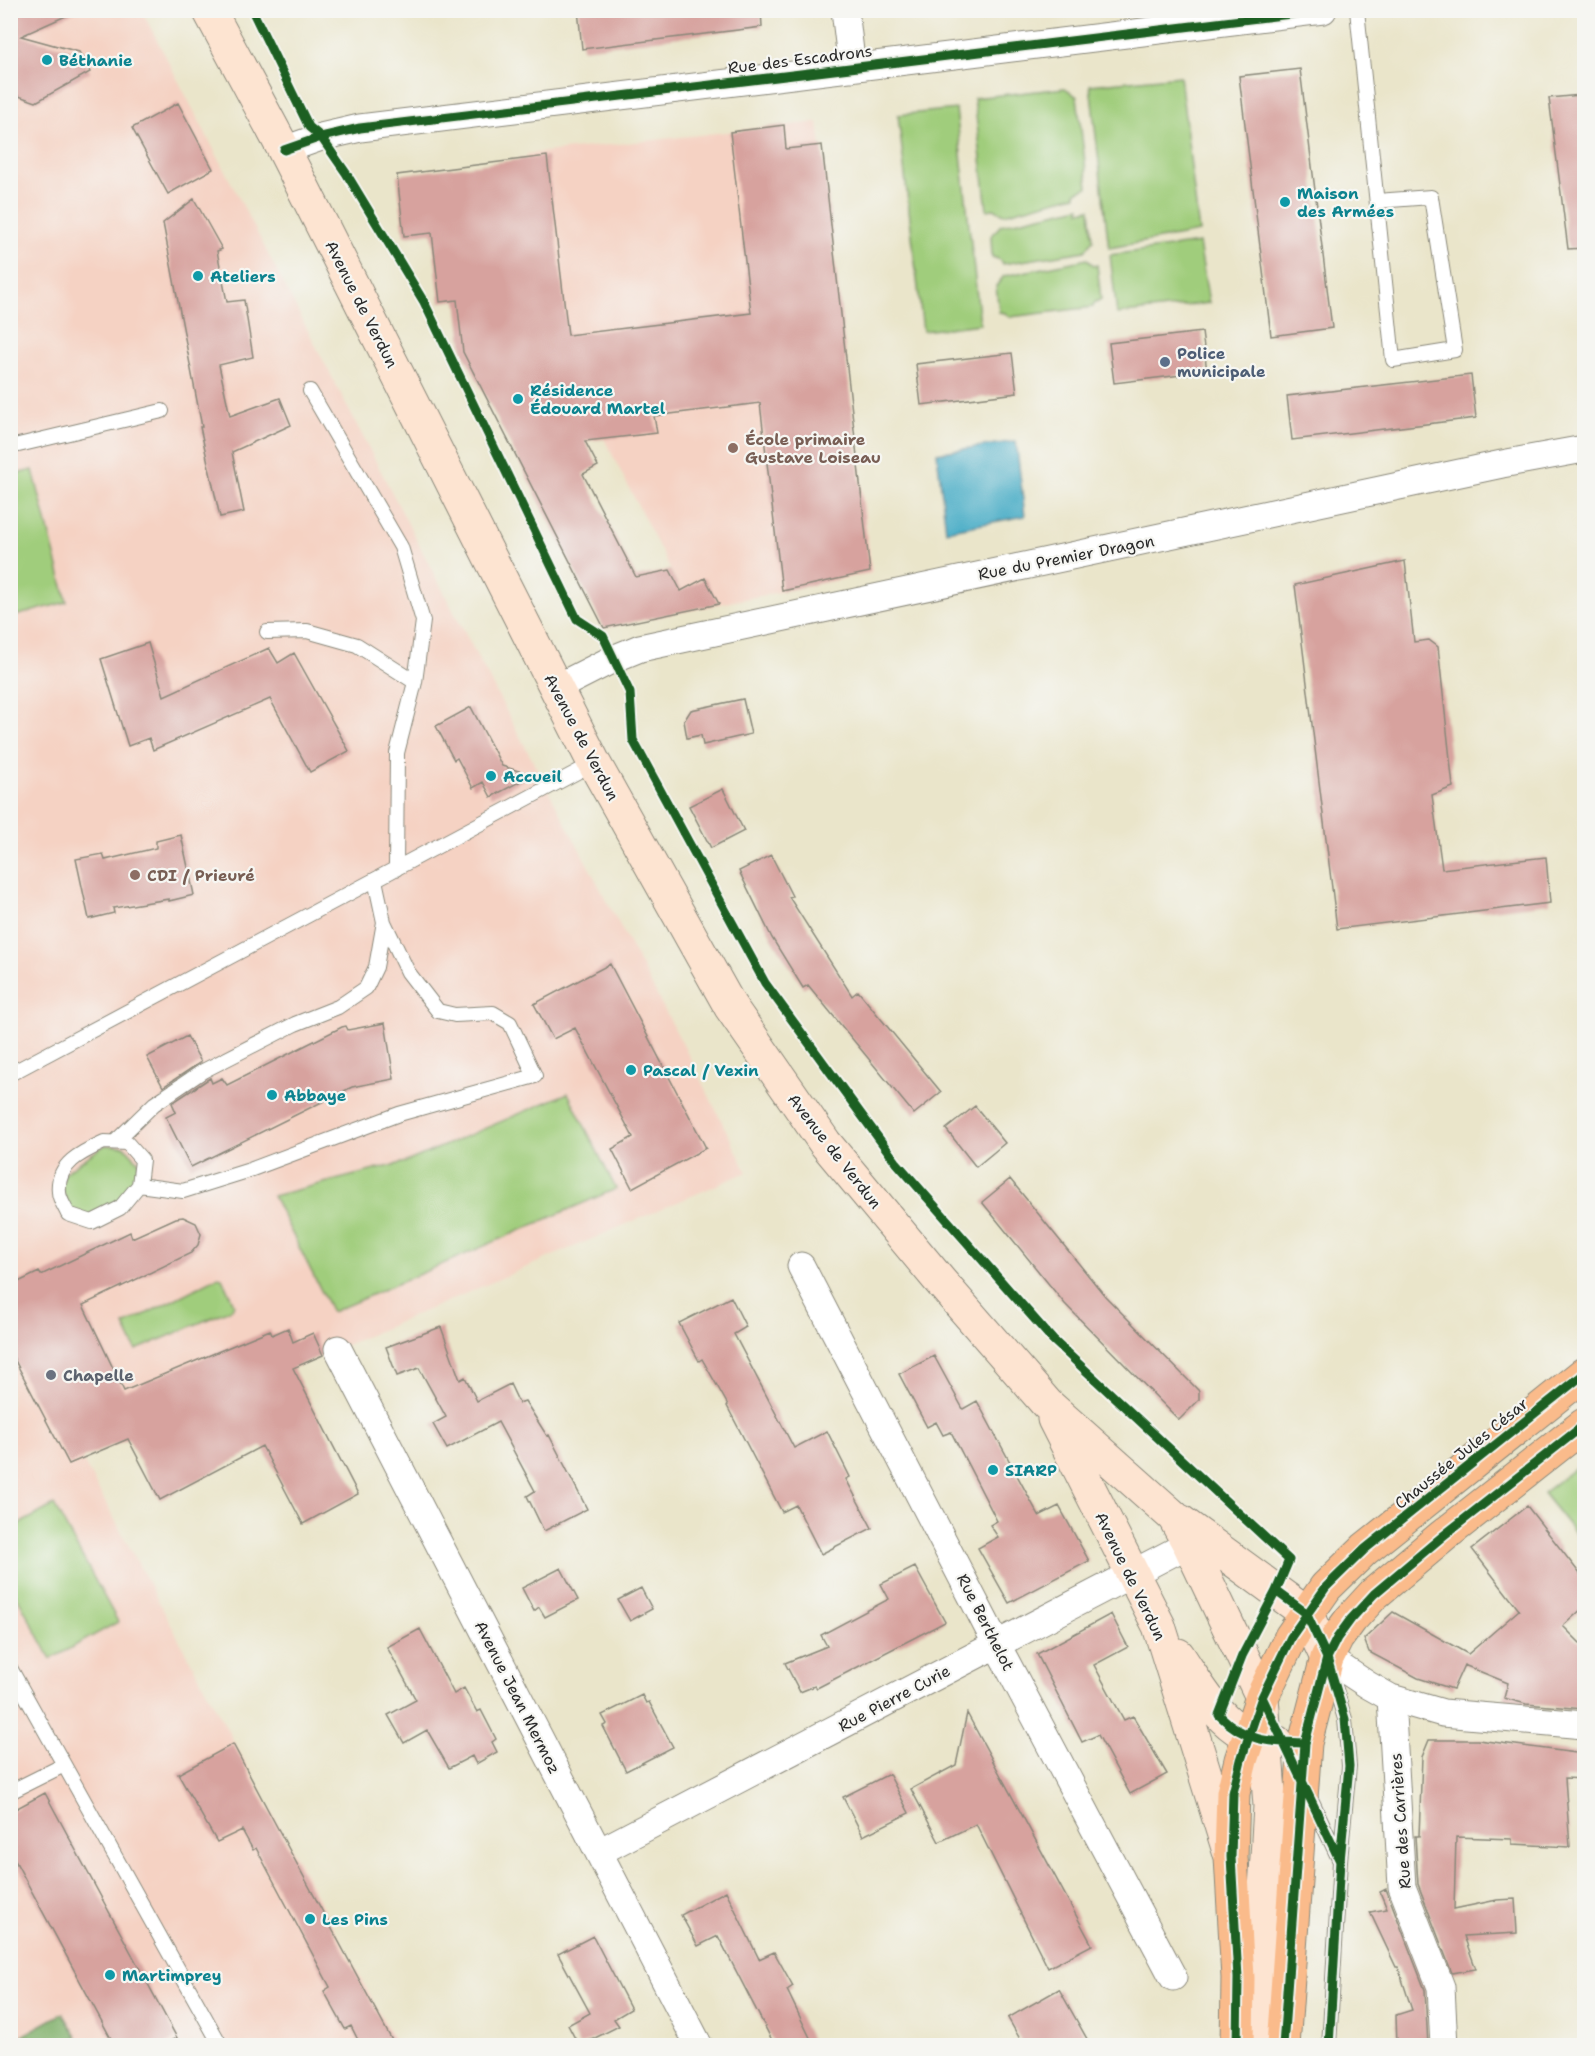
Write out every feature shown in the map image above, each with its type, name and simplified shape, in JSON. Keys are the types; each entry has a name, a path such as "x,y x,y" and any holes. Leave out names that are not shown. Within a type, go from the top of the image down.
{"main road":[{"name":"Avenue de Verdun","path":"209,10 284,150 594,763 730,1006 825,1143 940,1281 1047,1404 1182,1530 1262,1697"},
{"name":"Chaussée Jules César","path":"1275,1741 1262,1697 1292,1637 1306,1613 1326,1587 1357,1556 1584,1374"},
{"name":"Avenue de Verdun","path":"1047,1404 1159,1626 1231,1857"},
{"path":"1237,2046 1238,1978 1231,1857 1233,1793 1275,1741 1337,1638 1374,1594 1443,1536 1584,1425"},
{"path":"1182,1530 1306,1613 1327,1658"},
{"path":"1159,1626 1220,1715 1236,1729 1275,1741 1303,1784 1283,2046"},
{"path":"1264,2046 1263,1924 1275,1741"}],"street":[{"path":"845,10 852,68"},
{"name":"Rue des Escadrons","path":"284,150 321,137 360,128 852,68 1182,19 1323,10"},
{"name":"Rue du Premier Dragon","path":"556,688 640,648 1490,466 1584,448"},
{"name":"Rue Berthelot","path":"801,1266 1173,1977"},
{"name":"Avenue Jean Mermoz","path":"338,1349 699,2046"},
{"name":"Rue Pierre Curie","path":"599,1852 1132,1574 1182,1530"},
{"path":"1327,1658 1391,1698 1443,1713 1584,1725"},
{"name":"Rue des Carrières","path":"1391,1698 1402,1887 1441,1987 1444,2046"}],"lane":[{"path":"1357,10 1377,201 1394,360 1455,350 1431,196 1377,201"},
{"path":"310,391 401,547 423,621 415,682 397,753 396,869"},
{"path":"10,447 162,411"},
{"path":"267,632 307,631 357,645 415,682"},
{"path":"10,1074 594,763"},
{"path":"139,1185 183,1191 247,1171 399,1114 535,1076 510,1023 494,1013 454,1015 438,1011 408,972 384,922 375,880"},
{"path":"115,1142 154,1104 203,1071 295,1024 338,1007 366,988 376,967 384,922"},
{"path":"104,1142 115,1142 127,1143 142,1160 139,1185 120,1208 92,1222 68,1214 59,1192 62,1171 79,1154 104,1142"},
{"path":"1327,1658 1345,1719 1349,1766 1340,1861 1329,2046"},
{"path":"10,1668 221,2046"},
{"path":"10,1792 64,1765"},
{"path":"1303,1784 1340,1861"}],"shaded area":[{"path":"11,11 142,11 457,618 689,1056 747,1172 82,1459 397,2045 11,2046"},
{"name":"École primaire Gustave Loiseau","path":"818,122 872,573 691,610 546,324 527,154"}],"green space":[{"path":"1180,76 1199,232 1109,248 1090,85"},
{"path":"1065,88 1077,97 1088,187 1076,192 1076,195 1004,214 994,209 987,210 974,98"},
{"path":"956,109 980,324 923,331 898,115"},
{"path":"1080,207 1080,211 1090,209 1093,240 1085,251 1003,264 992,257 991,236 1001,225"},
{"path":"1199,243 1209,303 1117,314 1110,255"},
{"path":"1087,259 1094,266 1097,265 1101,299 1094,303 1093,307 1010,317 999,312 996,286 1004,276"},
{"path":"33,470 67,602 11,617 11,475"},
{"path":"568,1093 616,1189 332,1312 273,1196 406,1162"},
{"path":"105,1145 124,1146 139,1162 136,1183 117,1205 92,1219 71,1211 62,1191 64,1173"},
{"path":"218,1277 222,1278 234,1304 232,1309 136,1350 124,1325"},
{"path":"1584,1461 1584,1544 1543,1493"},
{"path":"54,1505 118,1622 51,1659 11,1585 10,1529"},
{"path":"63,2013 82,2045 11,2045 11,2042"}],"water":[{"path":"1016,441 1025,516 946,531 937,453"}],"building":[{"name":"Béthanie","path":"10,10 79,10 21,36 79,52 90,72 36,102 10,93"},
{"path":"578,10 761,10 762,27 582,49"},
{"name":"Maison des Armées","path":"1300,69 1332,328 1271,336 1239,76"},
{"path":"1581,95 1584,119 1584,248 1568,249 1549,98"},
{"path":"178,103 213,169 168,194 132,128"},
{"path":"784,125 786,149 822,145 870,572 782,591 760,403 654,416 657,433 585,441 598,466 583,474 636,577 670,570 681,591 705,578 719,604 604,628 463,352 457,300 440,302 432,233 404,236 397,175 547,156 568,335 751,313 730,132"},
{"name":"Ateliers","path":"194,199 222,249 217,251 227,302 244,300 253,357 219,365 230,416 280,398 291,425 232,452 244,512 220,517 200,427 202,427 163,223"},
{"name":"Police municipale","path":"1202,332 1207,372 1114,383 1109,343"},
{"path":"1012,353 1017,393 921,405 916,364"},
{"path":"1471,375 1476,418 1292,440 1287,396"},
{"path":"1405,561 1414,642 1429,640 1438,647 1453,787 1432,795 1442,869 1546,857 1550,903 1337,929 1295,585"},
{"path":"148,643 164,696 269,648 278,663 294,653 349,751 310,772 270,699 153,750 149,738 128,746 101,659"},
{"path":"743,699 751,734 703,745 701,735 687,738 684,721 691,710"},
{"path":"471,707 502,766 532,775 491,797 483,782 473,788 457,758 454,760 436,726"},
{"path":"723,789 744,831 711,848 689,806"},
{"name":"CDI / Prieuré","path":"181,835 194,895 169,901 169,899 113,908 114,913 89,919 76,859 103,854 105,860 156,848 156,841"},
{"path":"771,855 792,896 789,897 852,996 858,991 941,1092 914,1114 808,985 803,988 772,938 739,871"},
{"name":"Pascal / Vexin","path":"610,964 706,1148 632,1188 612,1149 633,1137 575,1028 553,1039 534,1004"},
{"name":"Abbaye","path":"385,1023 394,1079 352,1087 191,1167 166,1117 176,1112 172,1103 210,1078 212,1083 222,1078 227,1085 342,1027 346,1026 348,1030"},
{"path":"187,1036 201,1062 163,1087 147,1057"},
{"path":"975,1106 1005,1143 976,1167 946,1129"},
{"path":"1010,1179 1105,1296 1199,1391 1199,1400 1179,1420 1065,1304 982,1202"},
{"path":"183,1217 196,1223 201,1234 198,1245 191,1253 83,1305 124,1391 270,1330 272,1335 288,1328 293,1342 313,1333 323,1355 293,1368 358,1494 303,1524 262,1446 160,1500 128,1439 69,1464 10,1351 10,1286 39,1272 41,1275 130,1232 132,1238"},
{"path":"731,1297 746,1327 734,1334 794,1448 827,1431 850,1477 846,1479 872,1528 821,1554 796,1505 782,1512 728,1405 702,1359 699,1361 679,1323"},
{"path":"441,1327 460,1380 465,1377 477,1401 510,1384 519,1403 525,1401 547,1436 549,1435 587,1509 544,1531 527,1496 535,1491 498,1422 447,1449 433,1424 446,1417 419,1368 397,1376 386,1347"},
{"name":"SIARP","path":"934,1356 963,1409 977,1401 1039,1516 1059,1506 1089,1561 1009,1603 978,1548 998,1537 990,1525 997,1521 951,1432 943,1435 936,1422 927,1427 899,1374"},
{"path":"1527,1506 1584,1579 1584,1607 1563,1626 1584,1647 1584,1709 1526,1704 1504,1698 1508,1683 1464,1665 1453,1689 1418,1678 1369,1652 1364,1639 1393,1612 1468,1654 1519,1610 1472,1549"},
{"path":"915,1567 945,1622 817,1688 815,1686 800,1692 785,1663 827,1646 821,1635 889,1599 881,1584"},
{"path":"561,1568 578,1600 545,1617 539,1607 534,1611 522,1588"},
{"path":"641,1588 652,1609 630,1621 618,1600"},
{"path":"1111,1614 1128,1647 1094,1665 1124,1720 1133,1716 1167,1774 1130,1794 1098,1735 1082,1742 1037,1654"},
{"path":"420,1629 454,1694 464,1688 477,1712 481,1710 496,1739 492,1742 497,1752 476,1764 472,1756 449,1768 427,1730 404,1743 388,1715 416,1700 387,1647"},
{"path":"642,1695 646,1703 649,1702 673,1747 626,1771 603,1726 607,1724 602,1715"},
{"path":"967,1713 1092,1945 1048,1968 976,1824 939,1842 911,1789 956,1765"},
{"path":"1429,1740 1478,1740 1584,1754 1584,1779 1565,1778 1570,1847 1512,1844 1512,1839 1456,1837 1454,1909 1497,1900 1515,1899 1517,1933 1464,1936 1476,1969 1452,1973 1418,1884 1415,1836 1419,1836 1422,1757"},
{"name":"Les Pins","path":"233,1744 395,2046 361,2046 351,2026 345,2029 324,1991 330,1987 256,1848 253,1850 242,1830 217,1842 178,1774"},
{"path":"889,1774 909,1813 863,1836 843,1797"},
{"name":"Martimprey","path":"45,1793 177,2038 163,2046 115,2046 10,1851 10,1812"},
{"path":"1386,1889 1425,1990 1428,2046 1397,2046 1396,2015 1412,2010 1398,1967 1370,1912 1387,1909 1380,1892"},
{"path":"726,1891 759,1959 774,1952 793,1986 787,1990 814,2046 775,2046 718,1936 698,1946 681,1915"},
{"path":"593,1936 631,2009 614,2019 619,2026 579,2046 568,2025 590,2013 558,1954"},
{"path":"1059,1989 1091,2046 1024,2046 1008,2018"}],"cycle path":[{"path":"252,10 309,127 321,137 346,173 424,302 577,619 603,636 630,693 633,740 765,983 896,1162 1053,1340 1289,1560 1276,1591 1242,1656 1219,1715 1239,1731 1259,1739 1305,1743"},
{"path":"284,150 321,137 360,128 1323,10"},
{"path":"1237,2046 1238,1978 1231,1857 1233,1793 1241,1760 1262,1697 1291,1637 1326,1587 1365,1549 1584,1374"},
{"path":"1283,2046 1305,1743 1327,1658 1337,1638 1374,1594 1443,1536 1584,1425"},
{"path":"1276,1591 1306,1613 1327,1658 1345,1719 1349,1766 1340,1861 1329,2046"},
{"path":"1262,1697 1340,1861"}],"place":[{"name":"Béthanie","path":"47,60"},
{"name":"Maison des Armées","path":"1285,202"},
{"name":"Ateliers","path":"198,276"},
{"name":"Police municipale","path":"1165,362"},
{"name":"Résidence Édouard Martel","path":"518,399"},
{"name":"École primaire Gustave Loiseau","path":"733,448"},
{"name":"Accueil","path":"491,776"},
{"name":"CDI / Prieuré","path":"135,875"},
{"name":"Pascal / Vexin","path":"631,1070"},
{"name":"Abbaye","path":"272,1095"},
{"name":"Chapelle","path":"51,1375"},
{"name":"SIARP","path":"993,1470"},
{"name":"Les Pins","path":"310,1919"},
{"name":"Martimprey","path":"110,1975"}]}
